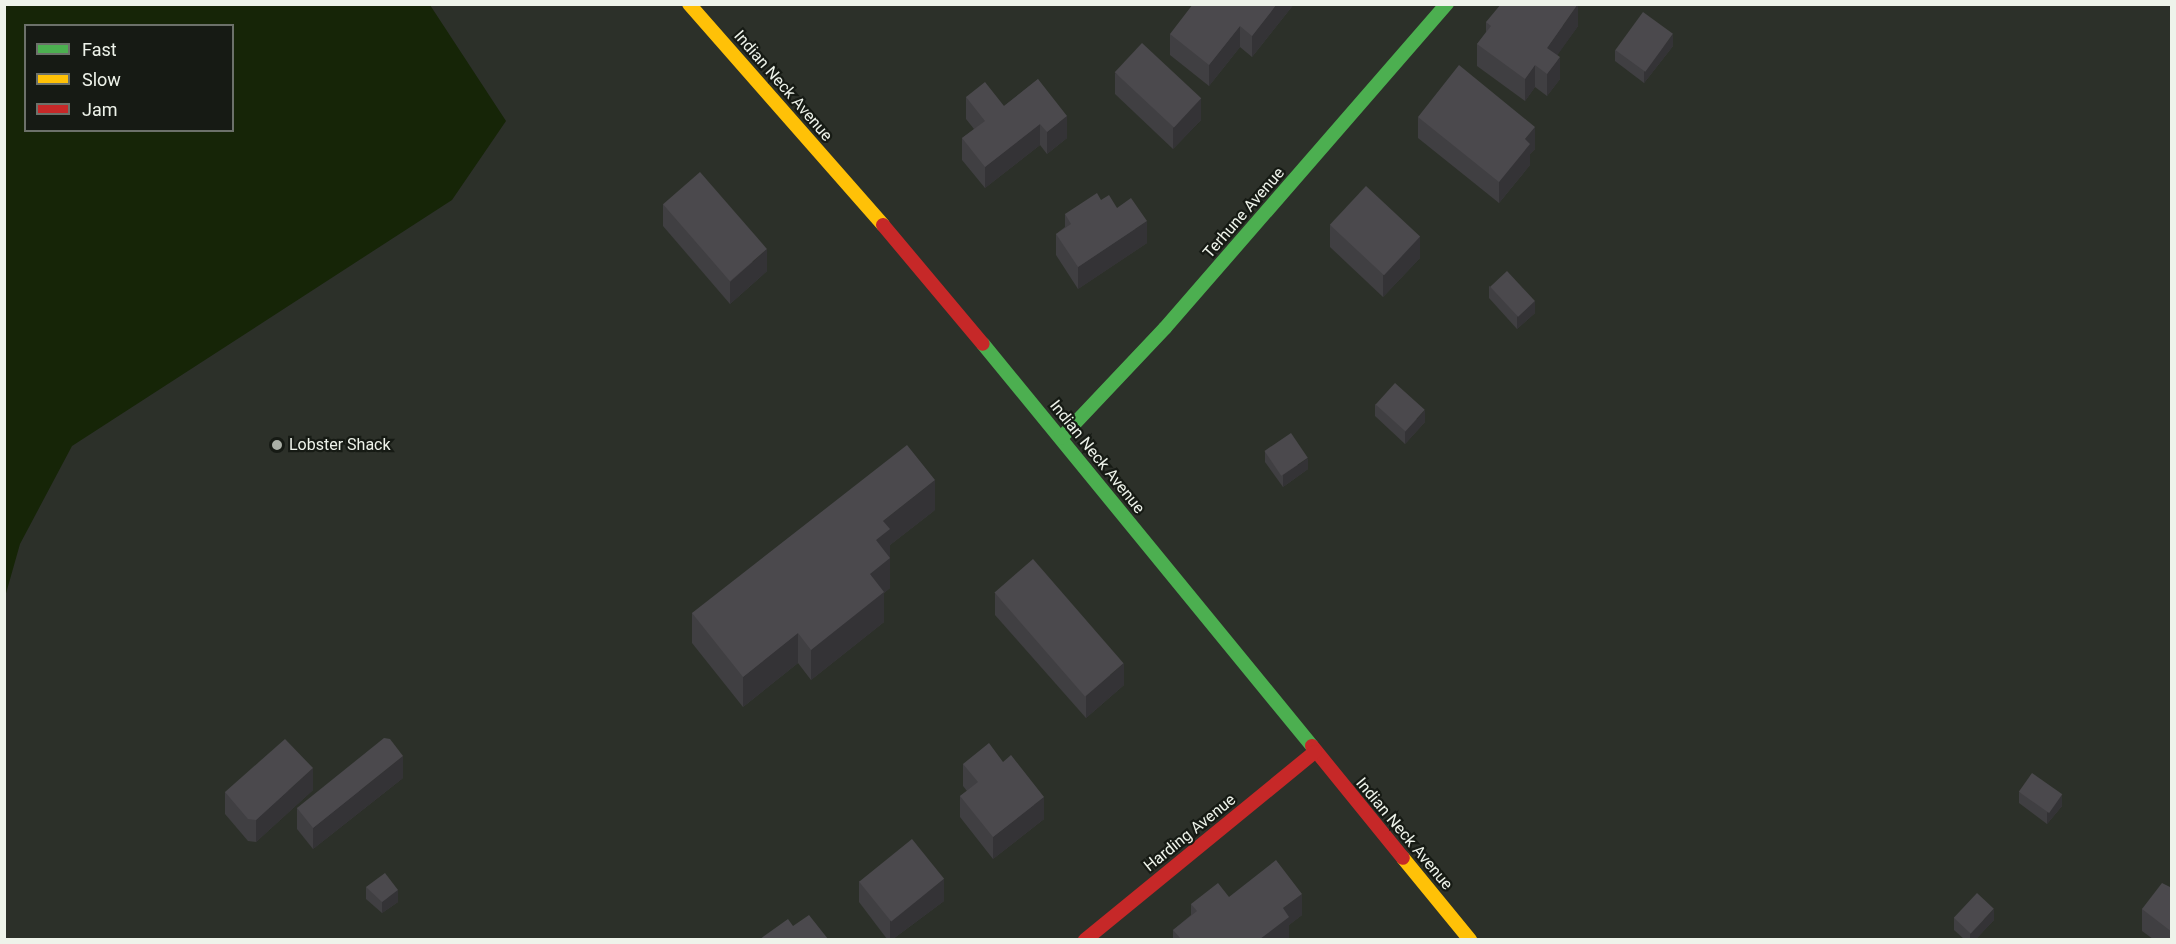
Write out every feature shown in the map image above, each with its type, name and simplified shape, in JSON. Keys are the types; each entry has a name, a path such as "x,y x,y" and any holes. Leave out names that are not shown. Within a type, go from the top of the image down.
{"street":[{"name":"Indian Neck Avenue","path":"689,4 934,283 1470,939"},
{"name":"Terhune Avenue","path":"1061,438 1165,328 1447,4"},
{"name":"Harding Avenue","path":"1085,939 1315,752"}],"shaded area":[{"path":"5,4 430,5 506,121 452,200 72,446 20,544 5,597"}],"building":[{"path":"1193,4 1277,4 1252,36 1240,26 1209,65 1170,34"},
{"path":"1501,4 1578,4 1547,48 1560,57 1547,74 1535,65 1525,79 1477,44 1491,26 1486,22"},
{"path":"1643,12 1673,34 1645,72 1615,50"},
{"path":"1142,43 1201,98 1174,127 1115,72"},
{"path":"1459,65 1535,127 1525,139 1530,144 1499,182 1418,117"},
{"path":"1038,79 1067,116 1047,132 1040,124 985,167 962,138 985,121 966,97 985,82 1004,106"},
{"path":"700,172 767,249 730,281 663,204"},
{"path":"1366,186 1420,236 1384,275 1330,225"},
{"path":"1097,193 1101,200 1109,195 1117,208 1131,198 1147,221 1078,267 1056,234 1071,224 1065,214"},
{"path":"1507,271 1535,301 1518,317 1490,287"},
{"path":"1395,383 1425,410 1405,431 1376,405"},
{"path":"1291,433 1308,458 1281,476 1264,451"},
{"path":"907,445 935,480 883,521 890,529 876,540 890,558 870,574 884,592 811,650 798,633 743,677 692,613"},
{"path":"1033,559 1124,663 1085,697 995,592"},
{"path":"384,738 390,739 403,756 313,828 297,808"},
{"path":"285,739 313,768 256,820 248,819 225,792"},
{"path":"989,743 1003,762 1011,755 1044,797 993,837 960,796 978,782 963,764"},
{"path":"2032,773 2062,794 2049,813 2019,792"},
{"path":"912,839 944,879 891,921 859,882"},
{"path":"1276,860 1302,894 1283,908 1289,917 1260,939 1181,939 1173,930 1197,911 1191,904 1218,883 1229,897"},
{"path":"385,873 398,890 382,902 366,887"},
{"path":"2162,883 2172,888 2172,932 2142,909"},
{"path":"1977,893 1994,909 1971,934 1954,918"},
{"path":"809,915 828,939 760,939 788,919 793,926"}],"traffic: fast":[{"path":"1061,438 1165,328 1447,4"},
{"path":"983,344 1312,746"}],"traffic: slow":[{"path":"689,4 883,225"},
{"path":"1403,858 1470,940"}],"traffic: jam":[{"path":"883,225 983,344"},
{"path":"1312,746 1403,858"},
{"path":"1085,940 1315,752"}],"place":[{"name":"Lobster Shack","path":"277,445"}]}
